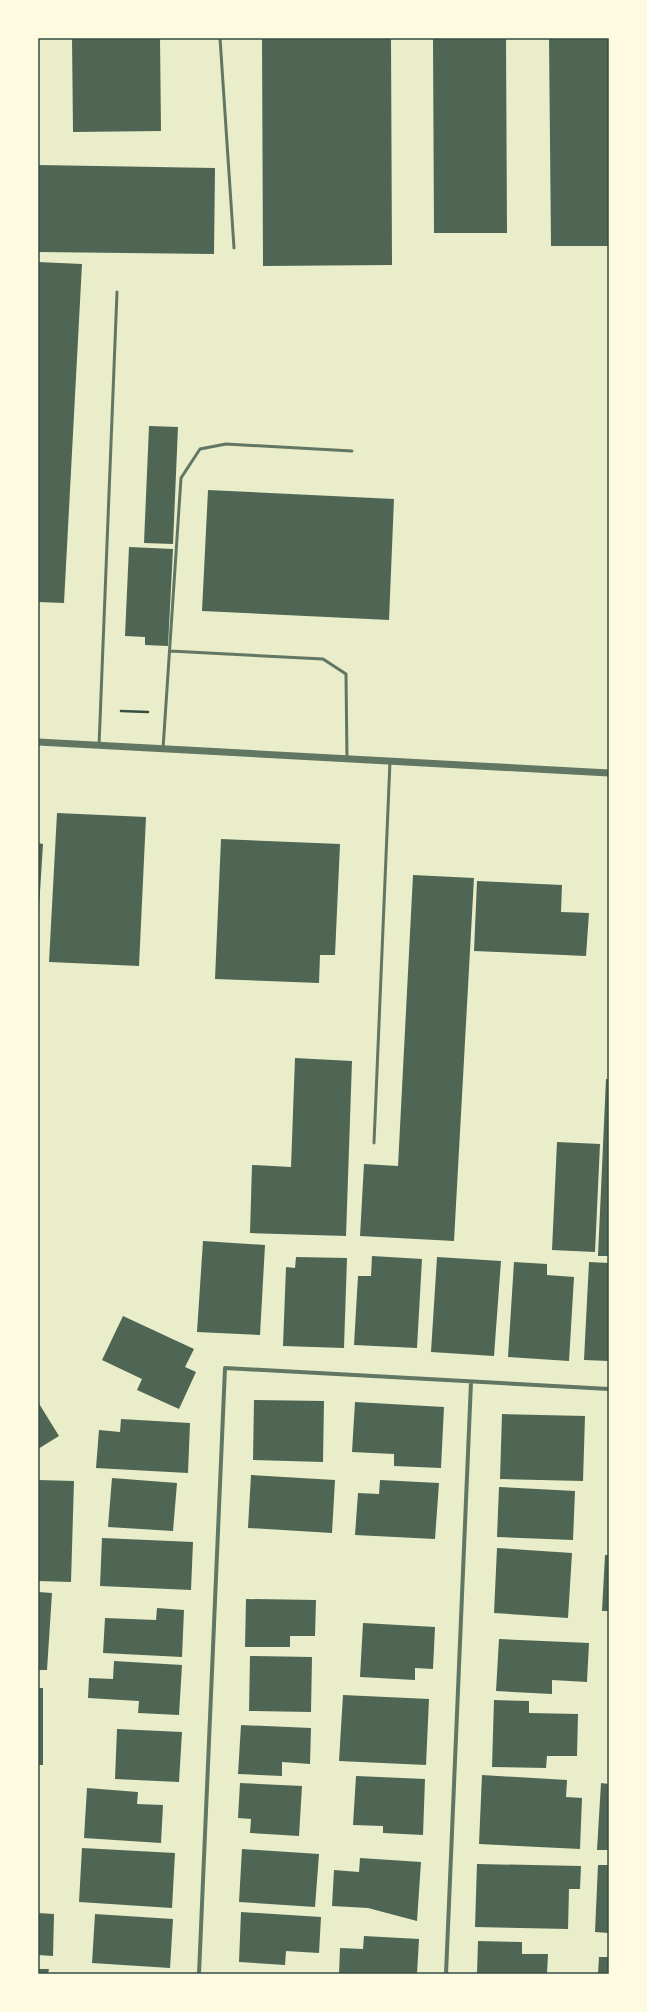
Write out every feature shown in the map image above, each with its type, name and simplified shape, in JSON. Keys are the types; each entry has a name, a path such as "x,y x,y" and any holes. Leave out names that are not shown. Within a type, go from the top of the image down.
{"street":[{"path":"38,742 609,773"},
{"path":"199,1974 225,1368 609,1389"},
{"path":"446,1974 471,1382"}],"lane":[{"path":"220,38 234,248"},
{"path":"99,746 117,292"},
{"path":"163,749 181,478 200,449 226,444 352,451"},
{"path":"170,651 323,659 346,674 348,759"},
{"path":"374,1143 390,761"}],"path":[{"path":"121,711 155,712"}],"building":[{"path":"72,38 160,38 161,131 73,132"},
{"path":"262,38 391,38 392,265 263,266"},
{"path":"433,38 506,38 507,233 434,233"},
{"path":"549,38 609,38 609,246 551,246"},
{"path":"38,165 215,168 214,254 38,252"},
{"path":"38,262 82,264 64,603 38,602"},
{"path":"149,426 178,427 173,544 144,543"},
{"path":"208,490 394,499 389,620 202,611"},
{"path":"129,547 173,549 168,646 145,645 145,637 125,636"},
{"path":"57,813 146,817 139,966 49,962"},
{"path":"221,839 340,844 335,955 320,955 319,983 215,979"},
{"path":"38,843 43,844 39,908 38,908"},
{"path":"413,875 474,878 454,1241 360,1236 364,1164 398,1166"},
{"path":"477,881 562,885 561,912 589,913 586,956 474,951"},
{"path":"295,1058 352,1061 346,1236 250,1233 252,1165 291,1167"},
{"path":"606,1079 609,1079 609,1256 598,1256"},
{"path":"557,1142 600,1144 595,1252 552,1250"},
{"path":"203,1241 265,1245 260,1335 197,1332"},
{"path":"372,1256 422,1259 417,1348 354,1345 358,1276 371,1276"},
{"path":"296,1257 347,1258 344,1348 283,1346 286,1267 295,1268"},
{"path":"437,1257 501,1261 494,1356 431,1352"},
{"path":"514,1262 547,1264 547,1275 574,1277 569,1361 508,1357"},
{"path":"589,1262 609,1263 609,1361 584,1360"},
{"path":"123,1316 194,1349 185,1367 196,1372 179,1409 137,1390 142,1379 102,1360"},
{"path":"254,1400 324,1401 323,1462 253,1460"},
{"path":"38,1402 59,1436 38,1449"},
{"path":"355,1402 444,1407 441,1468 394,1466 394,1454 352,1452"},
{"path":"502,1414 585,1416 583,1481 500,1479"},
{"path":"121,1419 190,1423 188,1473 96,1468 99,1430 120,1432"},
{"path":"251,1475 335,1480 332,1533 248,1528"},
{"path":"112,1478 177,1483 173,1531 108,1527"},
{"path":"38,1480 74,1481 71,1582 38,1581"},
{"path":"380,1480 439,1483 435,1539 355,1535 358,1493 379,1494"},
{"path":"499,1487 575,1491 573,1540 497,1537"},
{"path":"102,1538 193,1542 191,1590 100,1586"},
{"path":"497,1548 572,1553 568,1618 494,1613"},
{"path":"605,1555 609,1555 609,1611 602,1611"},
{"path":"38,1592 52,1593 47,1670 38,1670"},
{"path":"246,1599 316,1600 315,1636 290,1636 290,1647 245,1647"},
{"path":"157,1608 184,1610 182,1657 103,1653 105,1618 156,1620"},
{"path":"363,1623 435,1627 433,1669 415,1668 415,1680 360,1677"},
{"path":"499,1639 589,1643 587,1682 552,1680 552,1694 496,1691"},
{"path":"250,1656 312,1657 311,1712 249,1711"},
{"path":"114,1661 182,1665 179,1715 138,1713 139,1701 88,1698 89,1678 113,1679"},
{"path":"38,1688 43,1688 43,1765 38,1765"},
{"path":"343,1695 429,1699 426,1765 339,1761"},
{"path":"494,1700 529,1701 529,1713 578,1714 577,1756 547,1756 546,1768 492,1767"},
{"path":"241,1725 311,1728 310,1764 282,1762 282,1776 238,1774"},
{"path":"117,1729 182,1732 179,1782 115,1779"},
{"path":"482,1775 567,1780 566,1797 582,1798 580,1849 479,1844"},
{"path":"356,1776 425,1779 423,1835 383,1833 383,1826 353,1825"},
{"path":"240,1783 302,1786 299,1836 250,1833 251,1819 238,1818"},
{"path":"601,1783 609,1784 609,1850 597,1850"},
{"path":"87,1788 138,1792 137,1804 163,1805 161,1843 84,1838"},
{"path":"82,1848 175,1853 172,1908 79,1902"},
{"path":"242,1849 319,1854 315,1907 239,1902"},
{"path":"360,1858 421,1862 417,1921 368,1908 332,1906 334,1870 359,1872"},
{"path":"477,1864 581,1866 580,1889 569,1889 568,1929 475,1927"},
{"path":"598,1865 609,1865 609,1933 595,1932"},
{"path":"241,1912 321,1917 319,1953 286,1951 285,1965 239,1962"},
{"path":"38,1913 54,1914 53,1956 38,1955"},
{"path":"95,1914 173,1919 170,1968 92,1963"},
{"path":"364,1936 419,1939 417,1974 339,1974 340,1948 363,1949"},
{"path":"478,1941 522,1942 522,1954 548,1954 547,1974 477,1974"},
{"path":"599,1957 609,1957 609,1974 598,1974"},
{"path":"38,1969 49,1969 48,1974 38,1974"}]}
